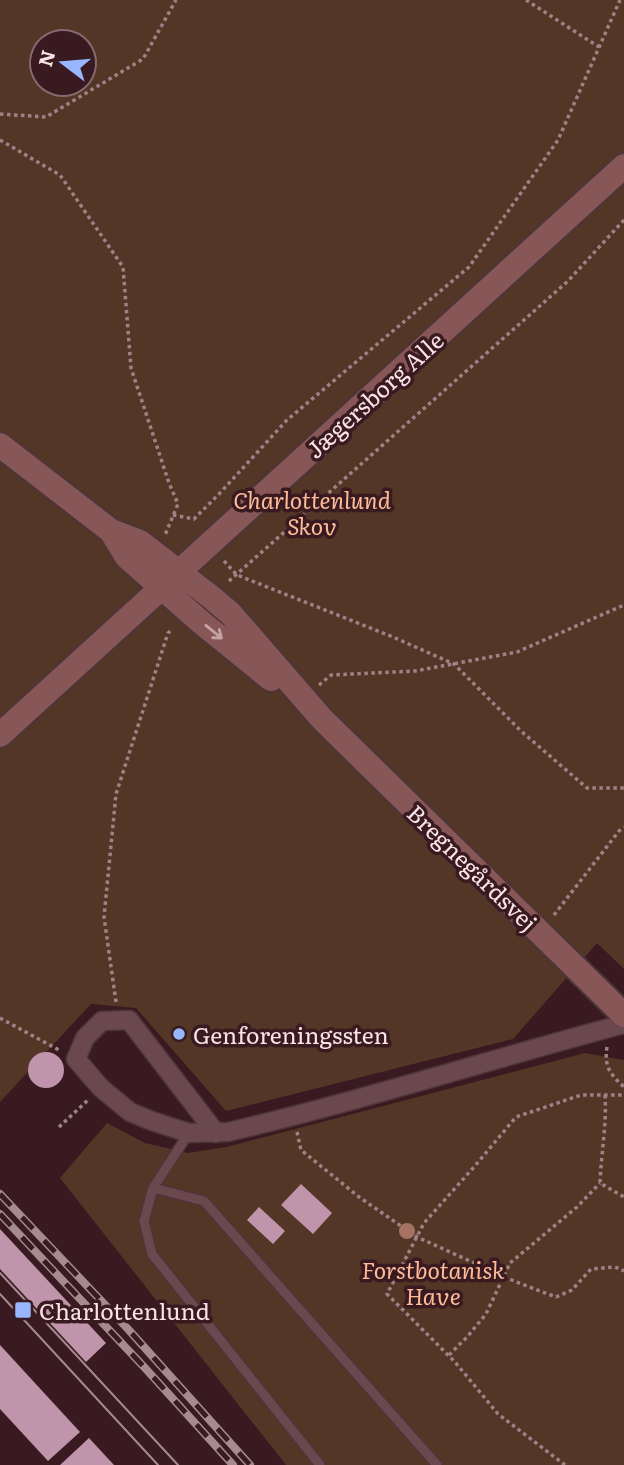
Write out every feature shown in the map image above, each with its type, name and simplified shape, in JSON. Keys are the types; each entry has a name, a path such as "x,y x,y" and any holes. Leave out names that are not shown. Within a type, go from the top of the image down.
{"street":[{"name":"Jægersborg Alle","path":"0,735 624,166"},
{"path":"0,445 111,531 140,542 150,550 170,580"},
{"path":"111,531 127,557 170,580"},
{"name":"Bregnegårdsvej","path":"170,580 211,597 230,613 322,719 540,933 620,1022"},
{"name":"Bregnegårdsvej","path":"170,580 191,613 322,719"},
{"path":"216,1133 129,1020 102,1021 85,1038 76,1059 101,1088 130,1112 189,1133 216,1133 294,1117 620,1022"}],"lane":[{"path":"189,1133 153,1188 144,1221 152,1254 320,1465"},
{"path":"153,1188 204,1201 437,1465"}],"path":[{"path":"0,114 46,117 143,59 176,0"},
{"path":"526,0 599,47"},
{"path":"173,515 194,519 287,420 469,267 558,139 620,0"},
{"path":"0,139 60,175 123,267 131,368 178,504 163,538 150,550"},
{"path":"211,597 568,281 624,220"},
{"path":"237,575 454,664 521,731 587,788 624,788"},
{"path":"304,698 331,675 415,671 517,652 624,605"},
{"path":"116,1021 118,1013 104,917 116,794 168,633 191,613"},
{"path":"540,933 618,831 624,827"},
{"path":"0,1018 76,1059"},
{"path":"620,1022 606,1052 610,1074 624,1087"},
{"path":"59,1127 101,1088"},
{"path":"565,1465 498,1414 449,1355 387,1294 424,1223 516,1117 581,1095 624,1096"},
{"path":"449,1355 486,1314 510,1263 577,1207 600,1183 606,1115 605,1095"},
{"path":"294,1117 301,1150 359,1197 416,1237 556,1297 572,1290 591,1269 615,1267 624,1271"},
{"path":"600,1183 624,1197"}],"green space":[{"name":"Charlottenlund Skov","path":"0,0 624,0 624,969 597,943 513,1039 226,1111 136,1008 91,1004 0,1102"},
{"name":"Forstbotanisk Have","path":"585,1053 624,1060 624,1465 286,1465 60,1178 107,1123 145,1143 188,1153 226,1147"}],"building":[{"path":"46,1052 59,1057 64,1070 59,1083 46,1088 33,1083 28,1070 33,1057"},
{"path":"301,1184 332,1213 313,1234 281,1205"},
{"path":"259,1207 285,1231 273,1244 247,1220"},
{"path":"0,1229 106,1343 86,1362 0,1269"},
{"path":"0,1345 80,1432 48,1461 0,1409"},
{"path":"89,1438 114,1465 60,1465"}],"tram line":[{"path":"0,1273 178,1465"},
{"path":"0,1294 158,1465"}],"railway":[{"path":"0,1194 127,1328 250,1465"},
{"path":"0,1214 233,1465"}],"place":[{"name":"Genforeningssten","path":"179,1034"},
{"name":"Charlottenlund","path":"23,1310"}]}
